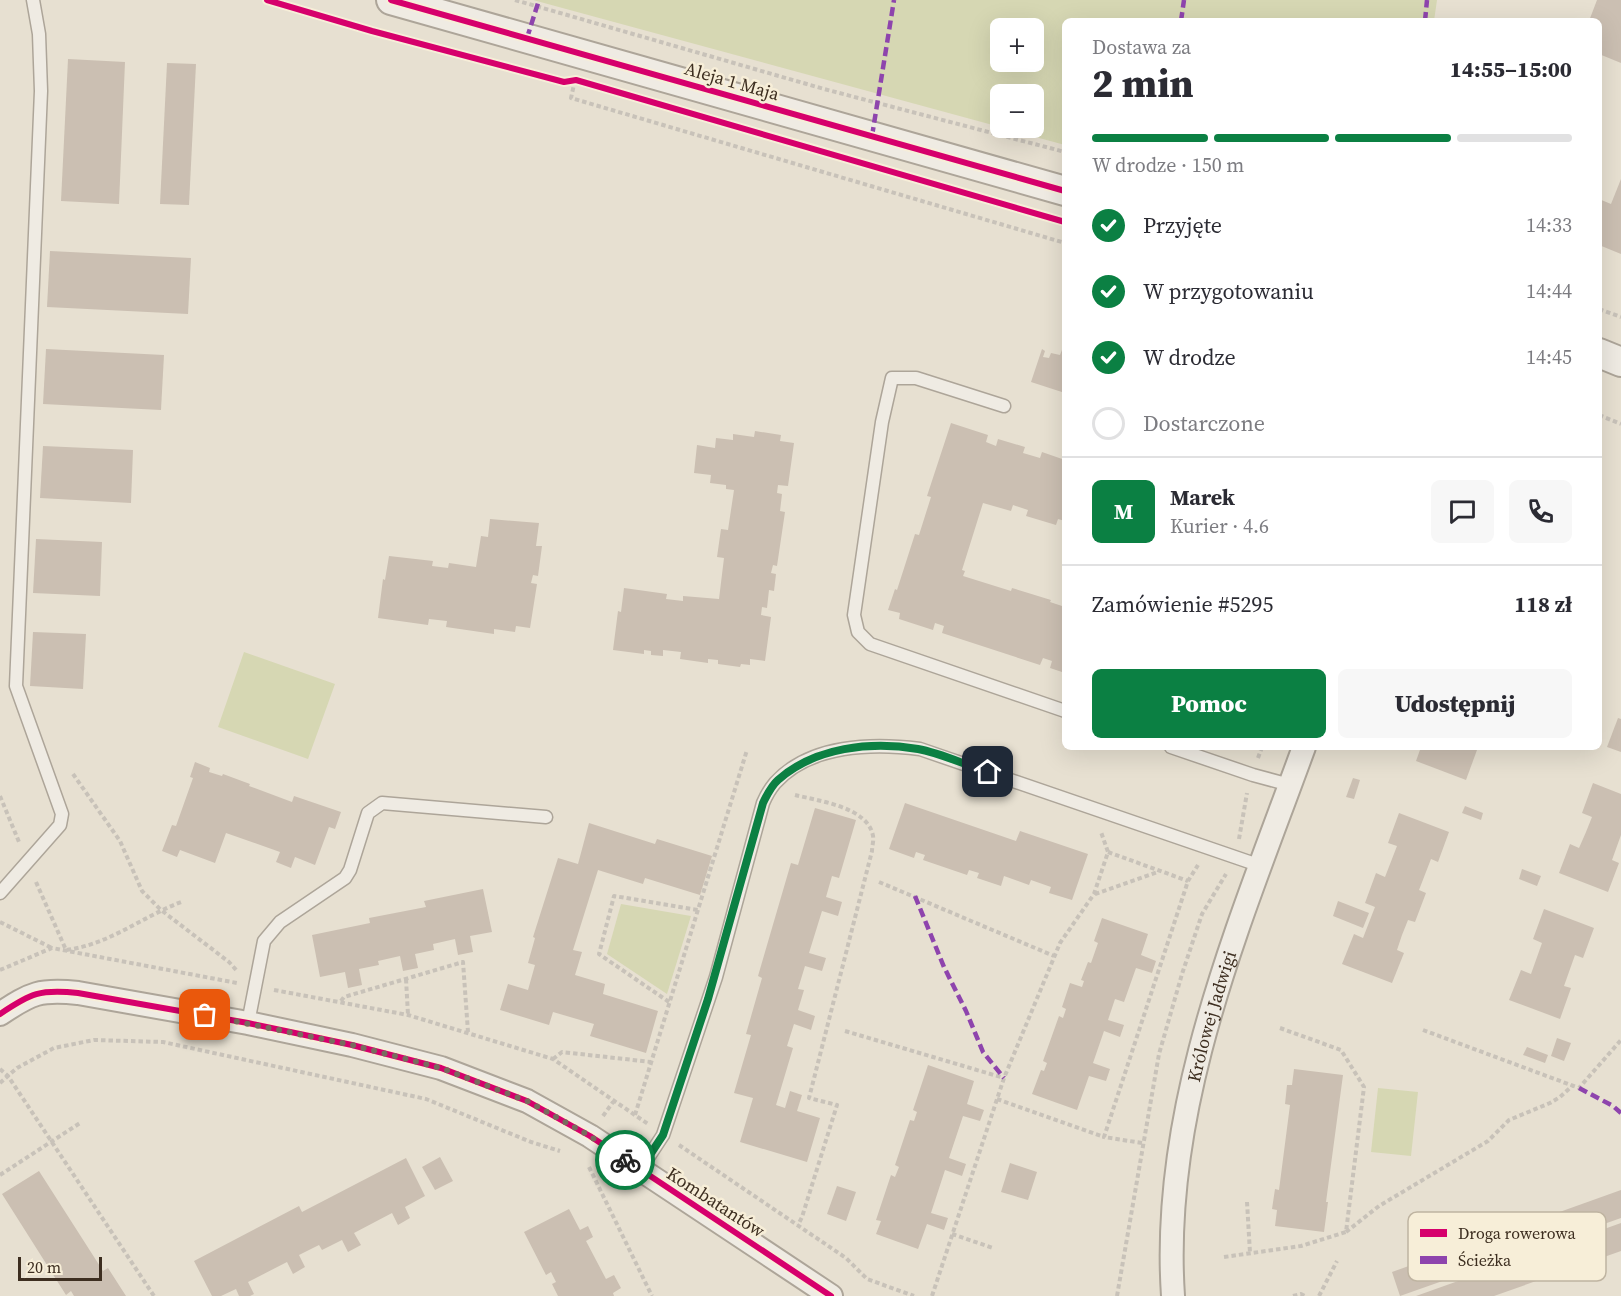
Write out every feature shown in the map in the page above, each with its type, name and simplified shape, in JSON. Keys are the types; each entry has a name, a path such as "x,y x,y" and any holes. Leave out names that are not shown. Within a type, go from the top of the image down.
{"street":[{"name":"Aleja 1 Maja","path":"391,0 1062,190"},
{"path":"1602,354 1621,362"},
{"name":"Królowej Jadwigi","path":"1173,1296 1170,1256 1172,1203 1198,1055 1218,985 1303,750"},
{"name":"Kombatantów","path":"0,1014 22,999 51,990 118,999 248,1023 352,1045 441,1068 527,1101 590,1136 831,1296"}],"lane":[{"path":"0,893 60,825 62,814 16,686 40,91 39,34 33,0"},
{"path":"1004,406 916,378 892,378 882,422 854,615 858,632 870,644 1062,710"},
{"path":"640,1170 663,1135 712,988 763,803 777,781 813,758 864,746 891,745 920,749 1261,866"},
{"path":"1180,750 1253,775 1290,784"},
{"path":"248,1023 264,941 280,922 345,878 350,870 368,813 373,808 382,803 546,817"}],"path":[{"path":"515,0 824,89 1062,151"},
{"path":"576,80 587,83"},
{"path":"571,98 1062,242"},
{"path":"1602,310 1621,317"},
{"path":"1602,416 1621,424"},
{"path":"635,1115 747,750"},
{"path":"1117,1296 1159,1054 1202,914 1227,873 1239,839 1246,795 1261,750"},
{"path":"73,774 120,841 142,891 161,910 229,962 254,987"},
{"path":"790,800 802,790"},
{"path":"795,795 853,811 865,821 873,835 872,851 809,1098 837,1105 798,1225"},
{"path":"932,1296 1004,1078 1060,943 1094,894 1108,852 1101,829"},
{"path":"1104,1137 1188,881 1195,868 1213,850"},
{"path":"1108,852 1188,881"},
{"path":"1094,894 1160,871"},
{"path":"879,882 1054,956"},
{"path":"669,1002 599,954 614,896 698,910"},
{"path":"66,950 98,942 181,902"},
{"path":"0,922 52,948"},
{"path":"341,1001 344,997 463,962 468,1032"},
{"path":"406,979 408,1015"},
{"path":"1280,1028 1341,1050 1364,1087 1346,1232"},
{"path":"845,1030 1004,1078"},
{"path":"1423,1030 1579,1089 1621,1040"},
{"path":"0,1083 33,1058 54,1048 94,1040 163,1042 426,1099 531,1142 564,1152"},
{"path":"553,1059 562,1052 651,1062"},
{"path":"0,1069 8,1076 154,1296"},
{"path":"1224,1257 1301,1246 1346,1232 1379,1206 1488,1141 1509,1120 1550,1103 1572,1086"},
{"path":"997,1099 1104,1137 1142,1143"},
{"path":"0,1175 80,1124"},
{"path":"586,1161 652,1296"},
{"path":"1248,1202 1250,1253"},
{"path":"952,1234 993,1248"},
{"path":"1319,1296 1337,1261"},
{"path":"1293,1296 1301,1294 1305,1296"}],"green space":[{"path":"533,0 1437,0 1434,18 1062,18 1062,144 1039,138 1044,138 1044,84 990,84 990,124"},
{"path":"244,652 335,684 308,759 218,727"},
{"path":"621,904 691,916 667,994 607,954"},
{"path":"1378,1088 1418,1092 1411,1156 1371,1152"}],"building":[{"path":"1597,0 1621,0 1621,63 1602,55 1602,18 1590,18"},
{"path":"68,59 125,62 119,204 61,201"},
{"path":"167,63 196,64 189,205 160,204"},
{"path":"1621,179 1621,254 1602,246 1602,200 1611,204"},
{"path":"50,251 191,258 188,314 47,307"},
{"path":"46,349 164,355 161,410 43,404"},
{"path":"1042,349 1045,351 1043,357 1049,358 1051,353 1060,355 1062,350 1062,392 1031,382"},
{"path":"951,423 988,435 986,442 996,446 998,439 1025,447 1023,453 1040,458 1042,452 1062,459 1062,520 1058,519 1056,525 1026,516 1028,510 1013,505 1011,511 983,503 962,570 965,571 963,576 1011,591 1012,588 1051,600 1050,602 1062,606 1062,672 1050,668 1052,661 1043,658 1040,665 942,633 944,626 935,623 933,630 899,619 900,613 888,610 915,534 919,535 931,497 927,496"},
{"path":"755,431 781,435 780,441 794,443 788,486 778,485 777,493 782,494 780,511 785,512 777,566 773,565 771,573 776,574 774,591 769,590 767,608 762,607 761,615 771,617 765,661 750,659 750,665 741,664 740,667 718,664 718,660 708,659 708,663 680,659 681,652 663,650 663,656 651,655 651,651 644,650 644,654 613,650 618,611 621,612 624,588 667,594 666,599 683,601 683,596 719,599 724,558 717,557 721,529 728,530 734,490 726,489 726,485 710,483 711,475 694,473 697,445 715,448 716,438 733,440 733,434 754,437"},
{"path":"43,446 133,450 131,503 40,498"},
{"path":"490,519 539,523 536,546 542,546 538,576 533,575 531,583 537,584 530,628 516,626 515,632 494,629 494,634 446,627 447,621 429,619 428,625 378,618 383,579 385,580 389,556 433,561 432,566 448,568 449,563 476,567 481,536 488,537"},
{"path":"36,539 102,542 100,596 33,593"},
{"path":"33,632 86,634 83,689 30,686"},
{"path":"1618,718 1621,719 1621,752 1607,747"},
{"path":"1420,750 1477,750 1466,780 1416,761"},
{"path":"195,762 210,768 209,772 222,776 223,774 292,802 294,796 341,812 335,829 329,827 315,865 295,857 291,868 276,862 280,852 226,833 215,863 180,850 177,857 162,851 172,825 176,826 193,778 190,777"},
{"path":"1353,778 1360,780 1354,799 1346,797"},
{"path":"1593,783 1621,794 1621,835 1612,860 1619,863 1608,892 1559,873 1570,844 1579,848 1592,817 1582,813"},
{"path":"905,803 1016,841 1020,831 1088,854 1072,900 1049,893 1051,887 1031,880 1029,885 1004,876 1001,886 977,878 979,873 969,870 967,875 923,860 925,855 916,852 914,858 889,849"},
{"path":"1465,806 1483,813 1481,820 1462,813"},
{"path":"815,808 856,820 839,878 832,876 826,897 842,902 838,916 822,911 809,953 826,958 822,971 805,966 798,989 804,990 798,1010 815,1016 811,1030 794,1024 787,1046 793,1048 776,1105 785,1108 790,1091 802,1095 797,1111 820,1118 807,1162 740,1142 753,1098 734,1093 751,1035 746,1034 762,978 758,976 791,863 798,865"},
{"path":"1399,813 1449,832 1438,862 1431,859 1419,890 1426,893 1415,922 1408,920 1402,935 1397,950 1404,953 1392,983 1342,964 1354,934 1363,938 1375,907 1365,903 1376,873 1385,877 1397,846 1388,843"},
{"path":"589,823 655,844 657,839 712,856 700,895 645,878 643,884 598,870 573,950 582,952 575,975 605,984 603,994 658,1011 646,1053 590,1036 594,1024 553,1012 549,1025 500,1010 508,984 528,990 535,965 528,963 535,938 533,937 558,858 578,864"},
{"path":"1522,869 1541,876 1537,886 1519,879"},
{"path":"483,889 492,932 470,936 473,952 458,955 455,939 433,944 434,950 415,954 418,968 403,971 400,956 378,961 379,965 359,969 362,985 348,988 345,972 320,977 312,935 370,923 369,918 426,907 424,901"},
{"path":"1338,901 1369,913 1363,928 1333,916"},
{"path":"1544,909 1594,928 1583,958 1575,955 1564,986 1571,988 1560,1019 1509,1000 1521,970 1531,974 1542,943 1533,939"},
{"path":"1102,918 1148,934 1141,955 1156,961 1152,973 1136,968 1124,1002 1115,999 1108,1020 1124,1025 1120,1037 1104,1031 1093,1063 1110,1069 1106,1081 1089,1076 1077,1110 1032,1094 1041,1070 1044,1071 1047,1063 1043,1061 1059,1016 1063,1018 1066,1009 1062,1007 1070,983 1082,987 1084,981 1081,980 1088,962 1091,963 1098,943 1094,941"},
{"path":"1557,1038 1571,1043 1564,1061 1551,1056"},
{"path":"1527,1047 1548,1055 1545,1063 1523,1055"},
{"path":"928,1065 974,1081 967,1104 984,1110 980,1121 963,1116 949,1158 966,1164 962,1176 945,1170 931,1213 948,1218 944,1230 927,1224 918,1249 876,1234 881,1221 876,1220 891,1175 895,1177 899,1167 895,1165 910,1120 914,1121 917,1112 913,1110"},
{"path":"1294,1069 1343,1075 1324,1232 1275,1226 1277,1210 1272,1209 1275,1189 1279,1190 1290,1105 1285,1104 1287,1085 1292,1085"},
{"path":"440,1157 453,1181 435,1190 422,1167"},
{"path":"406,1158 425,1196 405,1207 410,1218 398,1225 392,1213 354,1233 361,1245 348,1252 342,1240 322,1250 319,1245 299,1255 305,1267 293,1274 287,1262 248,1282 254,1294 250,1296 239,1296 236,1289 221,1296 212,1296 194,1261 299,1206 302,1212"},
{"path":"1010,1163 1037,1172 1028,1200 1001,1192"},
{"path":"39,1171 103,1271 108,1268 126,1296 74,1296 71,1291 66,1295 2,1194"},
{"path":"837,1186 856,1192 846,1221 827,1214"},
{"path":"1621,1190 1621,1218 1606,1223 1606,1212 1560,1212"},
{"path":"569,1209 580,1230 588,1226 593,1237 586,1241 606,1279 614,1275 621,1288 613,1293 614,1296 558,1296 552,1284 556,1282 551,1272 546,1275 524,1232"},
{"path":"1621,1223 1621,1251 1606,1256 1606,1228"},
{"path":"1408,1266 1408,1281 1442,1281 1400,1296 1392,1272"},
{"path":"1458,1281 1536,1281 1494,1296 1416,1296"}],"marked path":[{"path":"527,38 539,0"},
{"path":"872,136 894,0"},
{"path":"1181,18 1184,0"},
{"path":"1425,18 1427,0"},
{"path":"915,896 983,1052 1004,1078"},
{"path":"1579,1088 1613,1106 1621,1113"}],"cycle path":[{"path":"267,0 372,31 564,82 576,80 1062,221"},
{"path":"391,0 1062,190"},
{"path":"0,1014 36,994 78,993 248,1023 352,1045 441,1068 527,1101 590,1136 831,1296"}],"way so far":[{"path":"205,1015 352,1045 441,1068 527,1101 590,1136 625,1160"}],"route":[{"path":"625,1160 640,1170 663,1135 716,976 757,821 763,803 777,781 790,770 813,758 864,746 891,745 920,749 988,772"}]}
